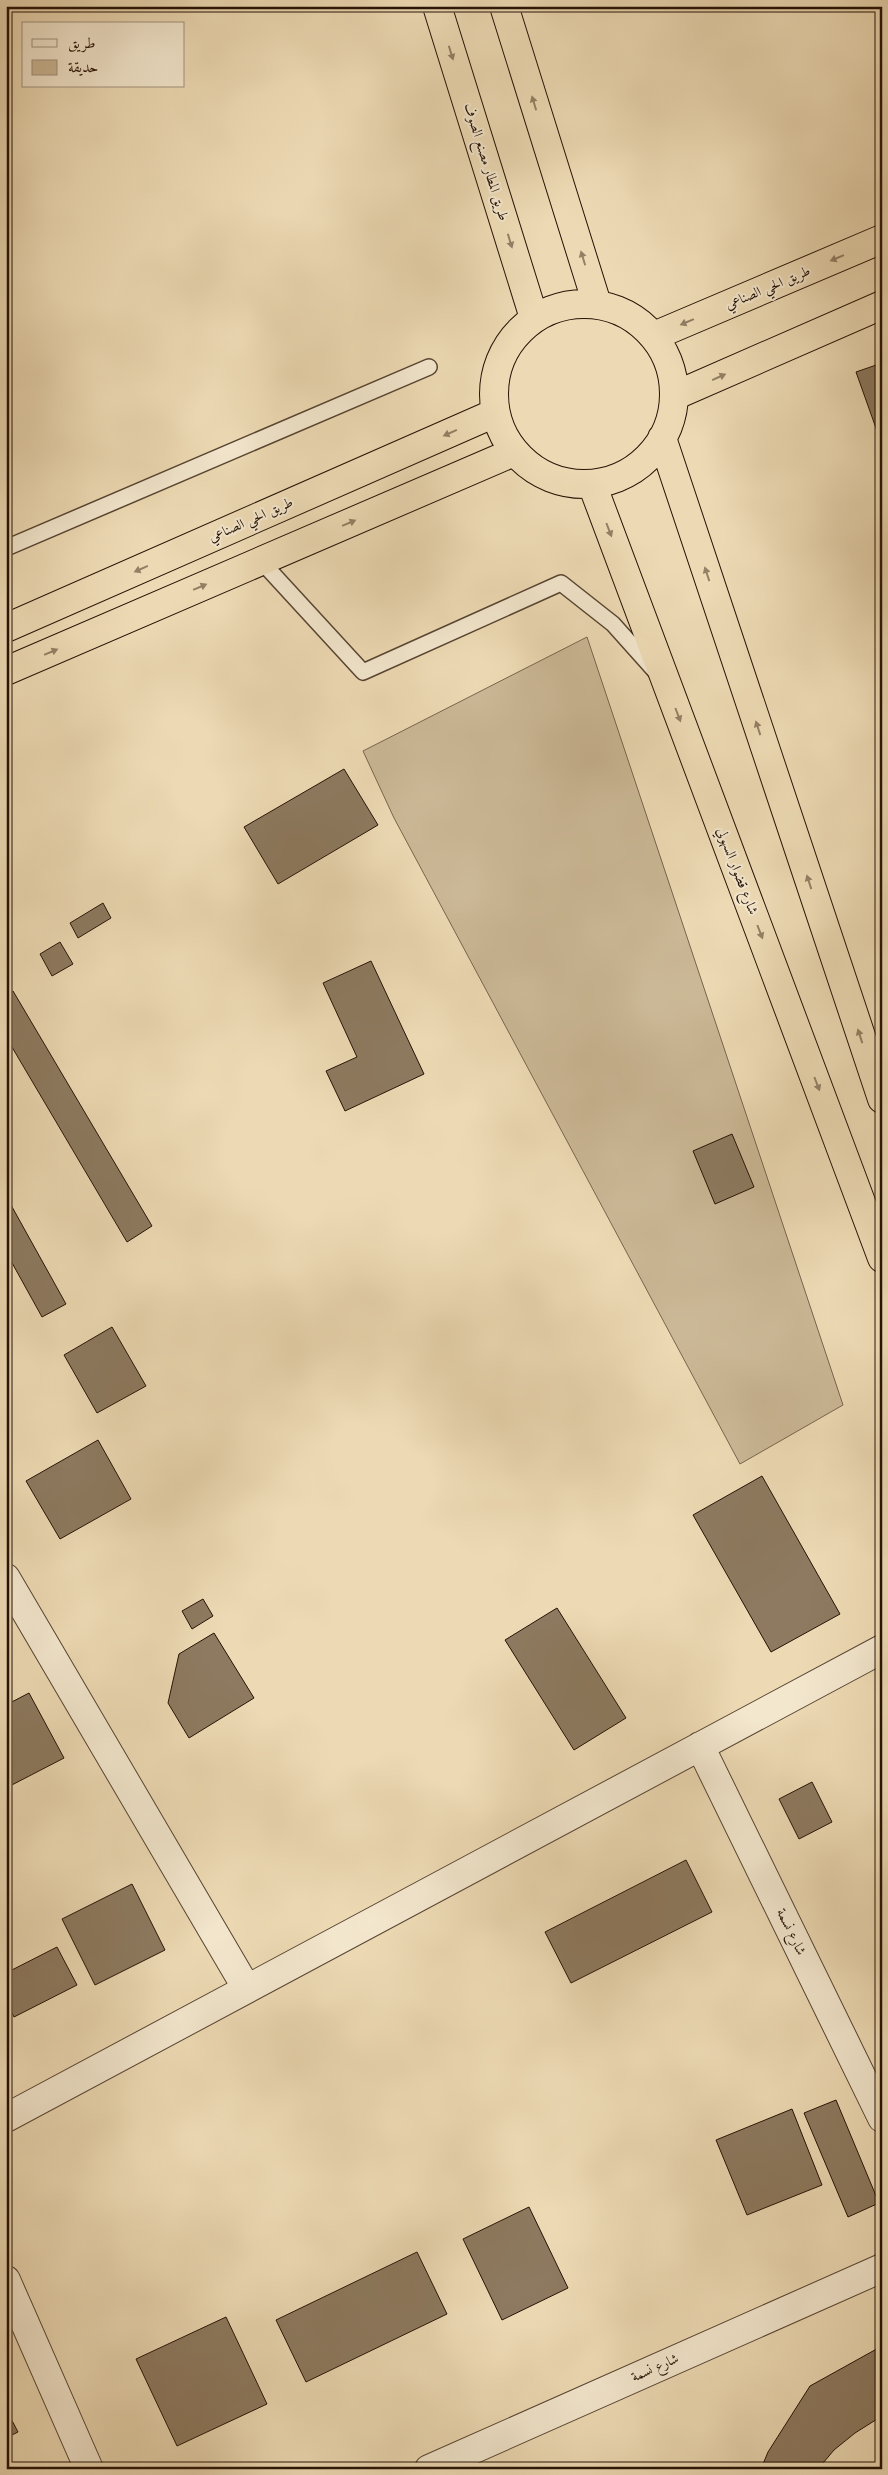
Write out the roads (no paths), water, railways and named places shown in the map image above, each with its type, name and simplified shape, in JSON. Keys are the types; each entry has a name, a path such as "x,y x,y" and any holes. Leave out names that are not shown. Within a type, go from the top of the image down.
{"highway":[{"name":"طريق المطار مصنع الصوف","path":"437,6 534,318"},
{"path":"504,6 597,304"},
{"name":"طريق الحي الصناعي","path":"654,336 882,239"},
{"path":"576,304 597,304 618,310 637,320 654,336 665,354 672,375 674,396 671,418 662,438 650,456 633,470 613,479 592,484 570,483 549,477 530,467 514,452 502,434 495,413 493,391 496,370 505,350 518,332 534,318 554,308 576,304"},
{"path":"674,396 882,305"},
{"name":"طريق الحي الصناعي","path":"6,628 495,413"},
{"path":"662,438 882,1099"},
{"path":"6,671 514,452"},
{"name":"شارع قضوار السهولي","path":"592,484 882,1258"}],"street":[{"path":"6,1578 247,1989"},
{"path":"6,2118 882,1649"},
{"name":"شارع نسمة","path":"700,1746 882,2118"},
{"name":"شارع نسمة","path":"429,2469 882,2268"},
{"path":"6,2280 89,2469"}],"lane":[{"path":"6,548 429,367"},
{"path":"261,562 363,672 562,583 613,624 666,683"}]}
